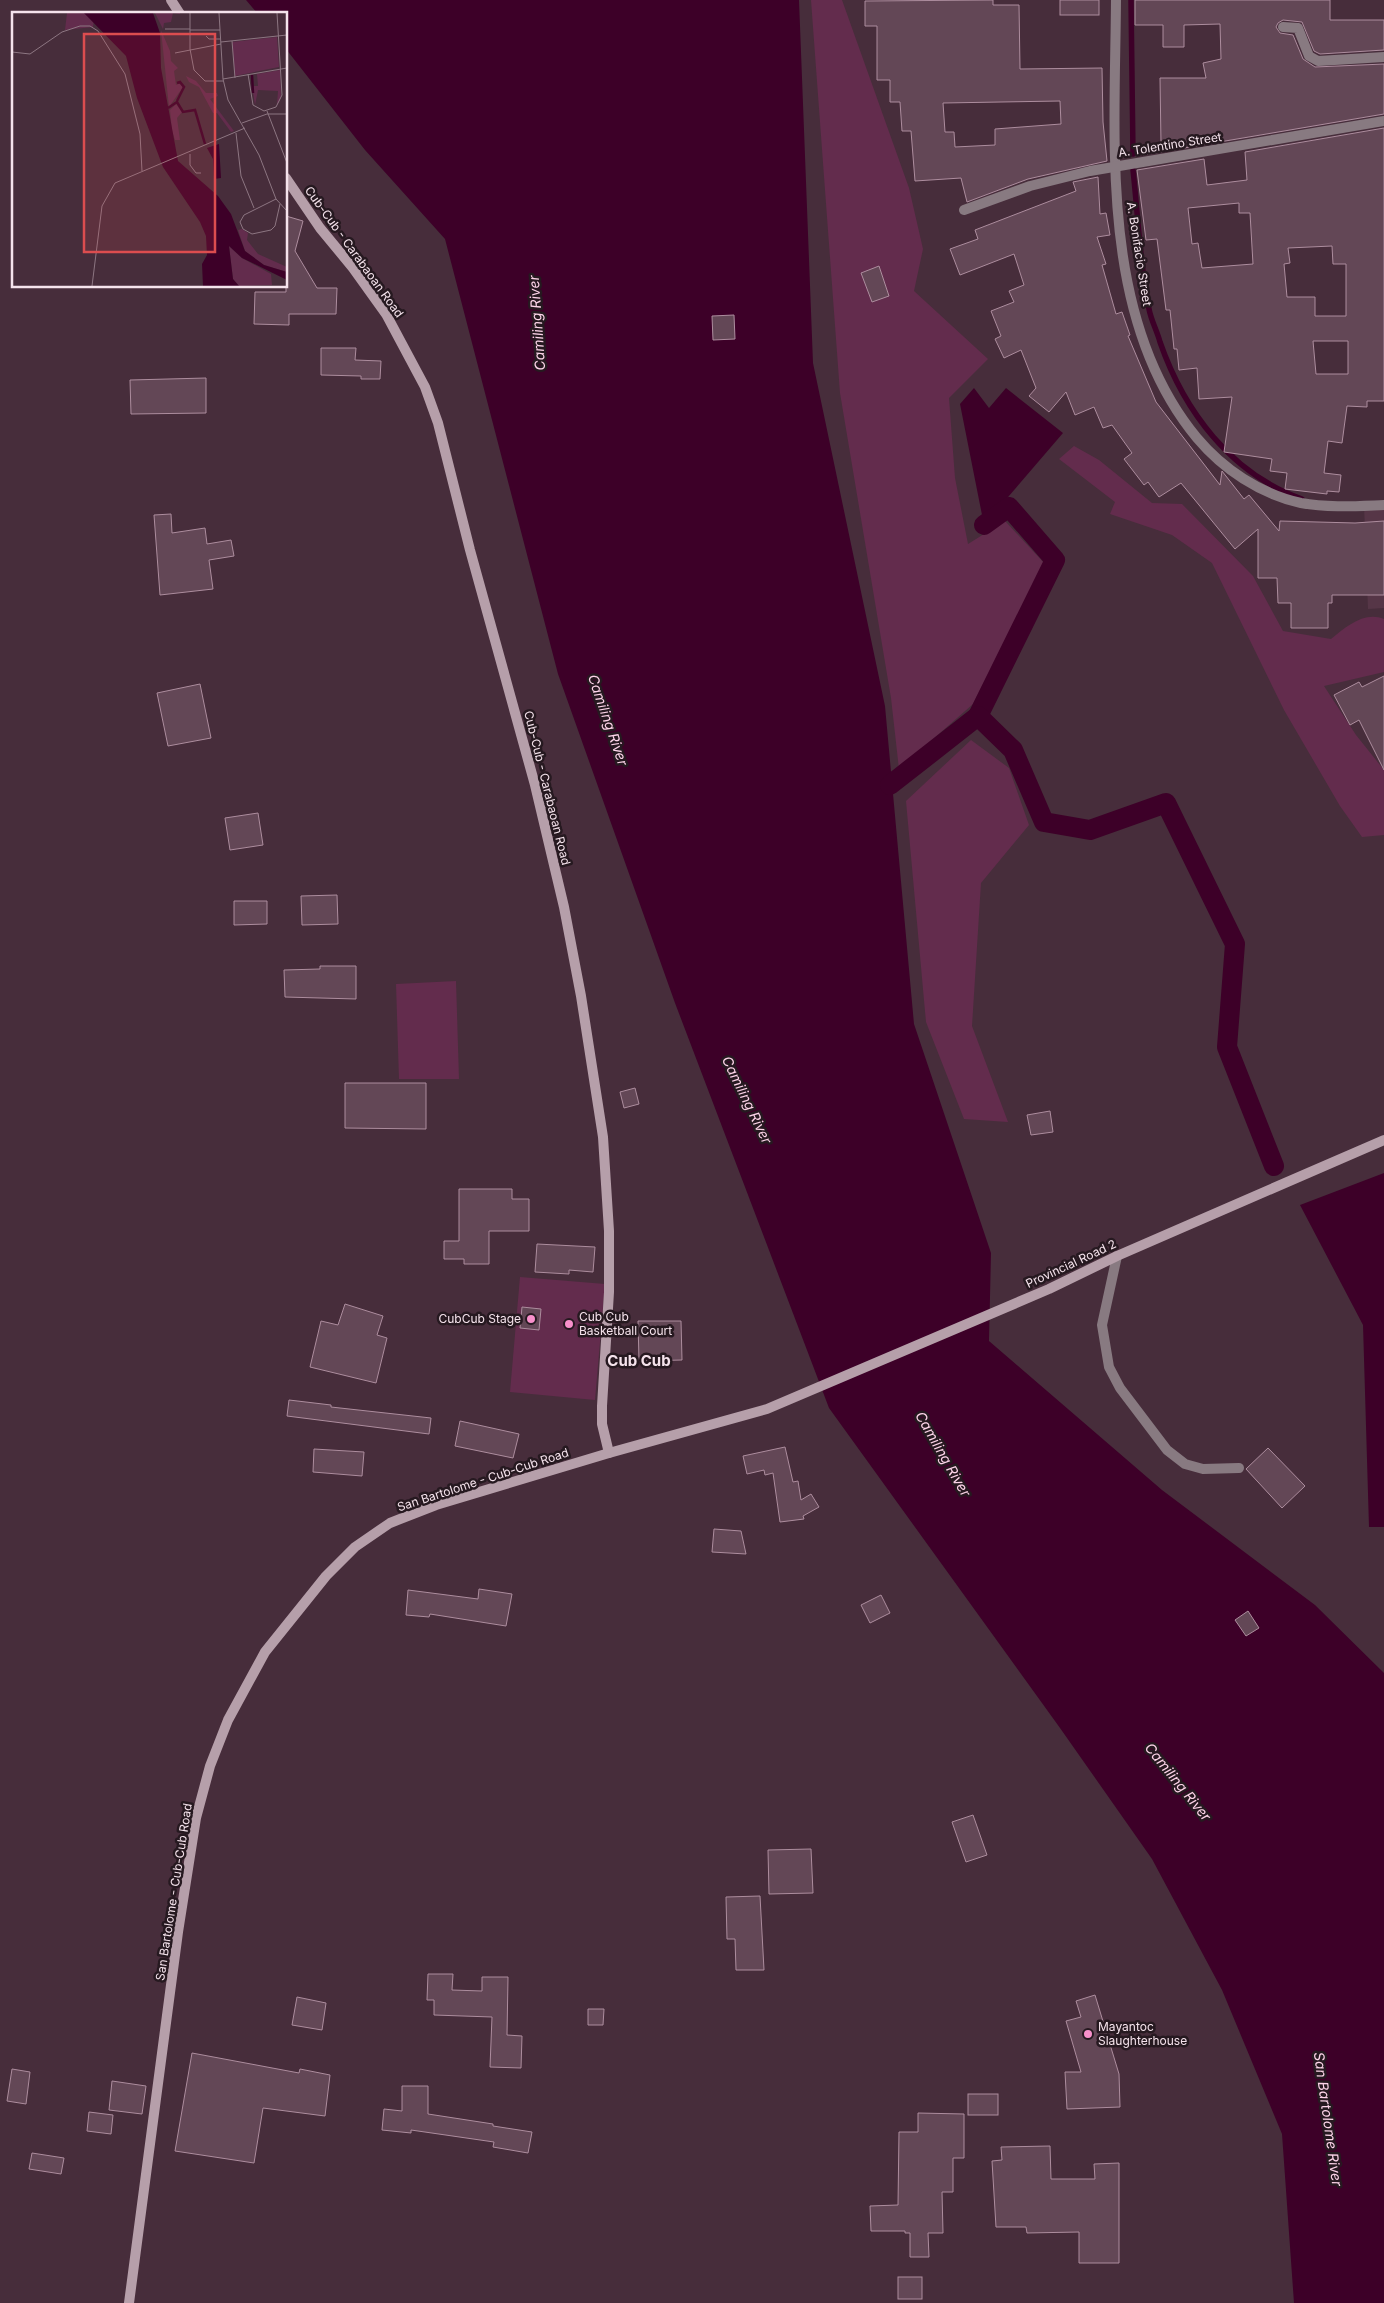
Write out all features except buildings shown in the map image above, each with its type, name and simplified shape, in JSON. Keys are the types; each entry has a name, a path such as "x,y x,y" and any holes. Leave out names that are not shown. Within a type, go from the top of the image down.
{"street":[{"path":"171,0 179,12"},
{"name":"A. Bonifacio Street","path":"1116,0 1115,167 1120,233 1135,314 1162,384 1192,432 1207,450 1240,477 1281,496 1319,505 1384,504"},
{"path":"1283,27 1298,28 1308,56 1318,61 1384,57"},
{"name":"A. Tolentino Street","path":"964,210 1030,186 1115,167 1259,144 1384,121"},
{"name":"Cub-Cub - Carabaoan Road","path":"288,181 320,228 353,268 386,314 425,387 438,423 535,785 568,925 603,1137 609,1231 609,1292 602,1424 609,1453"},
{"name":"Provincial Road 2","path":"767,1409 1049,1289 1117,1256 1384,1140"},
{"path":"1117,1256 1102,1325 1109,1367 1120,1388 1167,1450 1185,1464 1203,1469 1239,1468"},
{"name":"San Bartolome - Cub-Cub Road","path":"129,2303 178,1932 196,1818 210,1766 228,1720 265,1652 326,1576 355,1547 390,1524 436,1506 609,1453 767,1409"}],"shaded area":[{"path":"811,0 842,0 909,188 923,249 914,291 988,359 949,398 955,478 968,544 1005,521 1044,563 973,704 899,769 891,698 840,393"},
{"path":"1074,446 1099,460 1152,503 1182,504 1253,576 1283,631 1331,639 1349,625 1362,619 1377,617 1384,619 1384,672 1324,686 1356,735 1384,770 1384,835 1362,837 1340,806 1284,710 1212,563 1172,535 1110,514 1115,502 1059,459"},
{"path":"1384,503 1384,608 1368,609 1364,505"},
{"path":"971,740 1009,768 1029,825 981,883 972,1026 1008,1122 964,1119 926,1022 906,801"},
{"path":"456,981 459,1079 399,1079 396,984"},
{"path":"520,1277 605,1284 595,1400 510,1392"}],"water":[{"path":"246,0 799,0 813,363 885,706 914,1024 991,1253 989,1341 1162,1490 1315,1605 1384,1673 1384,2303 1294,2303 1282,2134 1222,1990 1152,1859 829,1408 675,1003 558,674 445,239 365,150 288,52 288,12 256,12"},
{"path":"974,388 989,408 1006,388 1063,433 984,525 960,404"},
{"path":"1384,1173 1384,1527 1369,1527 1363,1325 1300,1205"}],"waterway":[{"path":"1131,0 1133,154"},
{"path":"1133,170 1141,258 1149,309 1170,368 1182,392 1213,437 1232,457 1253,474 1276,488 1302,499"},
{"path":"978,716 1055,560 1009,507 984,525"},
{"path":"890,785 978,716 1013,750 1044,822 1090,830 1166,803 1235,944 1227,1047 1274,1166"}],"place":[{"name":"CubCub Stage","path":"531,1319"},
{"name":"Cub Cub Basketball Court","path":"569,1324"},
{"name":"Mayantoc Slaughterhouse","path":"1088,2034"}],"district":[{"name":"Cub Cub","path":"639,1361"}],"water label":[{"name":"Camiling River","path":"537,323"},
{"name":"Camiling River","path":"608,720"},
{"name":"Camiling River","path":"747,1100"},
{"name":"Camiling River","path":"943,1454"},
{"name":"Camiling River","path":"1178,1782"},
{"name":"San Bartolome River","path":"1328,2119"}]}
